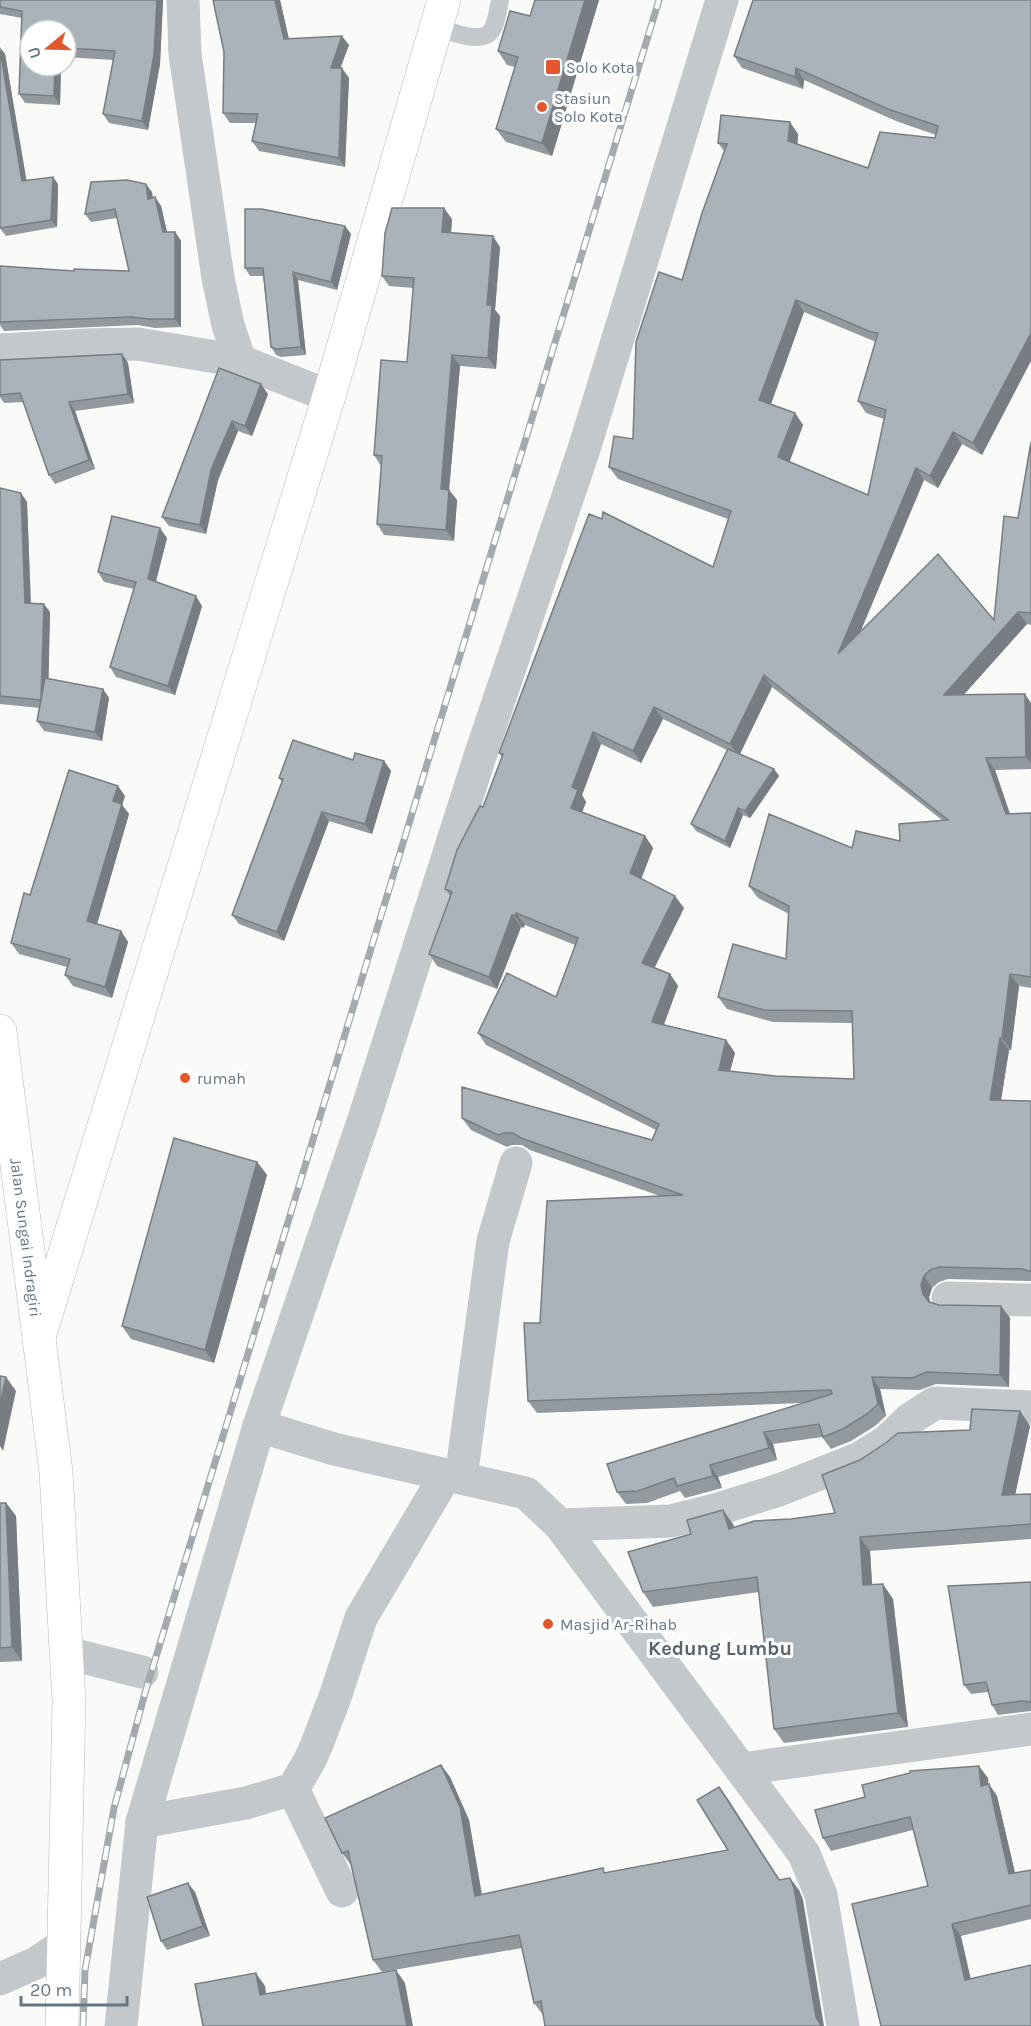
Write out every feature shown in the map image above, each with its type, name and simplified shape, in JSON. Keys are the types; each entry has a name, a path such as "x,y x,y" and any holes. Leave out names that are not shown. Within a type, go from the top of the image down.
{"street":[{"path":"183,0 185,54 218,278 228,325 240,361"},
{"path":"121,2026 142,1822 259,1425 364,1119 477,765 584,448 722,0"},
{"path":"39,1337 329,396 440,14"},
{"path":"0,350 138,344 240,361 329,396"},
{"name":"Jalan Sungai Indragiri","path":"0,1031 56,1472 69,1701 62,2026"},
{"path":"142,1822 246,1803 293,1788 310,1760 335,1697 360,1618 453,1477 493,1241 516,1163"},
{"path":"948,1298 1031,1300"},
{"path":"560,1525 671,1521 736,1504 779,1490 860,1458 887,1441 909,1419 935,1403 1031,1407"},
{"path":"259,1425 334,1449 526,1493 560,1525 804,1854 821,1895 843,2026"},
{"path":"67,1653 142,1672"},
{"path":"741,1769 1031,1729"},
{"path":"293,1788 342,1891"},
{"path":"0,1979 36,1963 62,1946"}],"lane":[{"path":"440,14 477,39 493,30 500,0"}],"building":[{"path":"0,0 157,0 154,55 142,121 103,114 115,51 78,49 78,18 22,18 22,11 0,7"},
{"path":"213,0 275,0 284,39 342,36 331,68 342,68 339,158 252,141 258,114 223,113 224,52"},
{"name":"Stasiun Solo Kota","path":"535,0 585,0 542,143 496,129 518,57 498,51 510,11 530,16"},
{"path":"753,0 1031,0 1031,333 973,443 953,432 930,476 916,468 838,654 938,554 994,620 1004,516 1018,518 1031,442 1031,613 1018,612 944,695 1025,694 1026,757 986,758 1006,814 1031,813 1031,977 1010,974 1002,1038 1000,1038 990,1100 1031,1101 1031,1272 1023,1269 939,1267 930,1270 924,1276 921,1285 923,1294 929,1302 939,1305 1001,1306 1000,1375 927,1372 912,1378 872,1377 878,1404 843,1429 823,1437 819,1424 764,1432 769,1448 710,1465 713,1476 677,1486 674,1478 638,1491 617,1492 607,1464 832,1394 831,1390 528,1401 524,1323 540,1323 547,1201 683,1195 521,1138 513,1133 498,1135 462,1118 462,1087 652,1140 659,1124 478,1033 507,973 556,997 578,938 516,913 515,916 512,915 489,977 429,954 452,892 445,889 457,850 480,806 483,807 503,754 499,753 589,514 602,519 603,512 713,567 731,511 609,467 614,436 633,439 636,342 659,272 682,280 702,213 727,144 718,143 721,115 790,122 788,141 868,168 880,132 935,138 938,126 888,109 796,68 795,77 734,56","holes":["796,300 878,333 858,401 886,410 868,495 778,457 795,413 759,400","764,675 948,820 899,824 900,841 856,831 852,848 769,814 749,886 789,906 786,959 733,944 718,997 764,1010 852,1011 854,1079 775,1076 719,1070 726,1040 652,1022 670,974 642,963 675,896 630,873 645,836 571,808 578,790 572,787 593,732 633,751 654,707 730,744"]},
{"path":"0,50 22,181 53,177 51,220 0,228"},
{"path":"20,78 55,78 54,96 19,94"},
{"path":"127,180 146,184 148,199 155,197 163,232 175,232 175,319 132,317 0,322 0,266 74,271 74,269 129,271 115,209 85,214 91,182"},
{"path":"392,208 444,208 442,232 493,236 487,305 492,305 488,358 452,355 441,489 449,490 446,530 377,524 382,456 374,455 381,360 407,362 414,278 382,276 385,233"},
{"path":"245,209 262,209 345,226 331,282 293,272 301,347 276,349 271,347 263,268 245,268"},
{"path":"122,354 128,394 69,402 89,460 49,475 20,393 0,395 0,360"},
{"path":"219,368 261,384 245,426 232,421 211,470 200,525 162,517"},
{"path":"0,488 21,493 25,603 44,604 41,700 0,696"},
{"path":"112,516 160,528 148,579 196,596 168,686 110,667 136,582 98,572"},
{"path":"45,678 103,689 95,732 37,721"},
{"path":"293,740 353,760 355,753 384,761 365,824 322,812 277,932 232,915 283,779 279,778"},
{"path":"728,749 774,769 745,811 738,808 725,841 691,824"},
{"path":"69,770 118,786 113,801 122,804 87,921 121,931 105,987 65,975 70,959 11,943 24,893 30,895"},
{"path":"174,1138 257,1162 205,1350 122,1326"},
{"path":"0,1376 6,1377 0,1404"},
{"path":"972,1409 1020,1411 1002,1495 1031,1494 1031,1524 860,1537 863,1585 883,1584 898,1713 774,1729 757,1577 643,1592 628,1552 691,1534 687,1520 723,1510 729,1529 754,1521 835,1513 822,1475 860,1460 898,1433 970,1430"},
{"path":"0,1503 6,1503 12,1647 0,1648"},
{"path":"1031,1582 1031,1702 992,1705 986,1682 964,1685 948,1586"},
{"path":"441,1765 460,1807 475,1896 603,1868 604,1873 728,1850 697,1800 719,1787 779,1880 790,1878 794,1888 816,2017 821,2026 545,2026 541,2001 534,2003 519,1935 373,1960 348,1851 342,1853 325,1818"},
{"path":"979,1766 981,1786 989,1784 1009,1874 1031,1870 1031,1905 952,1924 965,1980 1031,1965 1031,2026 881,2026 852,1904 928,1886 910,1817 823,1838 815,1810 865,1797 862,1785 910,1773 910,1771"},
{"path":"188,1883 203,1926 161,1941 147,1897"},
{"path":"396,1970 407,2026 203,2026 195,1984 256,1973 260,1995"}],"railway":[{"path":"83,2026 85,1970 114,1808 145,1693 659,0"}],"place":[{"name":"Solo Kota","path":"553,67"},
{"name":"Stasiun Solo Kota","path":"542,107"},
{"name":"rumah","path":"185,1078"},
{"name":"Masjid Ar-Rihab","path":"548,1624"}],"district":[{"name":"Kedung Lumbu","path":"720,1648"}]}
